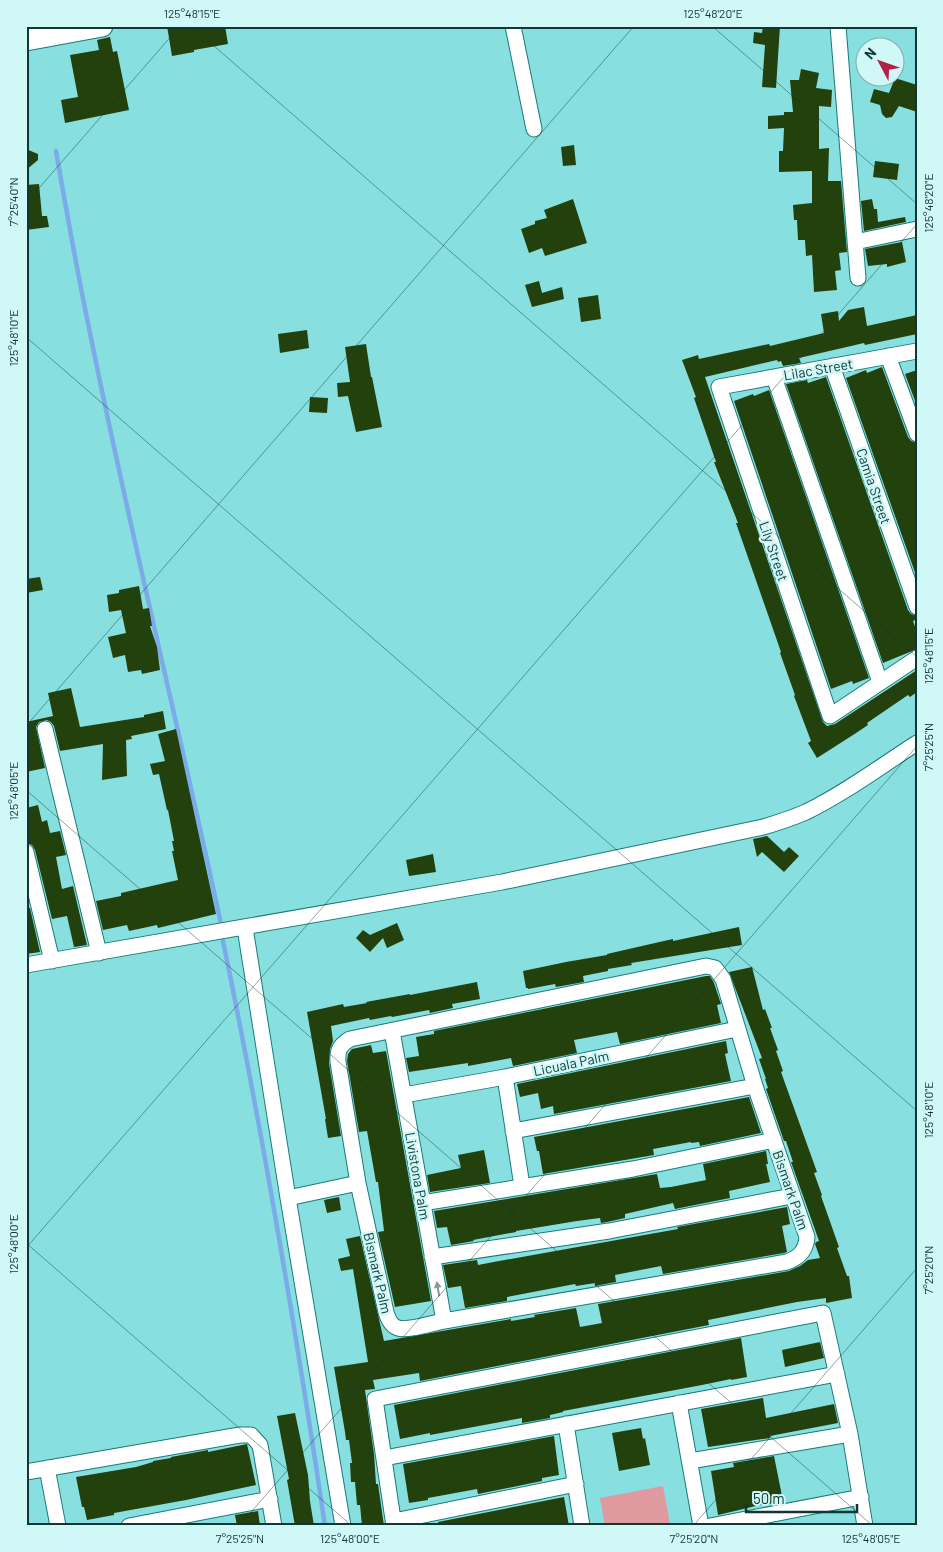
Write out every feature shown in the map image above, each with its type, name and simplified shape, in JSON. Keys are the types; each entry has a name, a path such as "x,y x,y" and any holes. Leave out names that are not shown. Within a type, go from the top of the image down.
{"street":[{"path":"39,34 102,26"},
{"path":"513,26 534,129"},
{"path":"838,26 858,278"},
{"path":"855,242 917,229"},
{"name":"Lilac Street","path":"719,387 917,350"},
{"path":"888,356 917,434"},
{"name":"Camia Street","path":"832,366 917,606"},
{"path":"774,377 880,682 917,658"},
{"name":"Lily Street","path":"719,387 830,716 880,682"},
{"path":"45,729 99,952"},
{"path":"26,965 502,882 763,827 806,812 917,743"},
{"path":"26,852 52,960"},
{"path":"245,928 342,1526"},
{"name":"Bismark Palm","path":"706,966 714,968 723,979 737,1029 807,1237 804,1250 795,1259 787,1262 406,1328 398,1328 392,1325 388,1319 358,1183 337,1054 342,1044 350,1039 706,966"},
{"name":"Licuala Palm","path":"404,1096 737,1029"},
{"name":"Livistona Palm","path":"392,1031 444,1321"},
{"path":"505,1077 522,1186"},
{"path":"513,1131 755,1086"},
{"path":"422,1203 633,1169 774,1140"},
{"path":"288,1198 358,1183"},
{"path":"432,1258 609,1231 792,1196"},
{"path":"576,1484 394,1523 375,1398 823,1313 850,1434 866,1526"},
{"path":"384,1458 837,1374"},
{"path":"679,1403 701,1526"},
{"path":"566,1424 582,1526"},
{"path":"26,1472 246,1434 252,1435 260,1445 274,1526"},
{"path":"690,1461 850,1434"},
{"path":"47,1468 58,1526"},
{"path":"710,1526 861,1498"},
{"path":"128,1526 270,1499"}],"shaded area":[{"path":"663,1486 670,1524 661,1526 605,1526 600,1498"}],"building":[{"path":"167,26 225,26 228,44 172,56"},
{"path":"763,26 780,26 776,88 762,87 765,45 753,43 754,32 762,33"},
{"path":"110,37 113,52 117,51 129,110 65,123 61,100 78,97 70,55 99,50 97,40"},
{"path":"801,69 819,73 816,88 832,90 831,107 819,106 819,149 829,148 828,181 841,181 847,252 839,253 841,270 835,271 837,290 814,292 812,255 806,256 805,240 798,240 797,220 794,220 793,205 812,203 812,171 779,172 779,151 783,151 784,128 768,129 768,116 784,115 784,112 793,112 790,80 799,80"},
{"path":"906,82 917,85 917,112 899,106 892,117 886,118 882,114 880,105 870,102 874,89 889,93 891,88 906,88"},
{"path":"574,145 576,165 563,166 561,147"},
{"path":"26,149 38,154 38,160 26,170"},
{"path":"875,161 899,164 897,180 873,177"},
{"path":"39,184 42,216 47,216 49,227 26,230 26,185"},
{"path":"573,199 587,243 545,256 542,248 529,253 521,229 535,224 535,221 547,218 544,210"},
{"path":"872,199 874,209 877,209 878,222 905,217 906,222 864,231 861,201"},
{"path":"902,242 906,262 887,267 887,264 868,266 865,249"},
{"path":"539,281 542,293 562,287 564,299 532,307 525,285"},
{"path":"598,295 601,319 581,322 578,298"},
{"path":"864,307 867,326 917,315 917,334 865,345 864,343 799,358 801,363 783,366 781,361 778,362 777,360 705,377 823,722 827,726 835,724 917,670 917,692 910,697 908,695 867,723 868,725 817,758 808,743 811,741 736,523 738,523 714,462 716,462 694,398 696,397 682,360 698,355 699,359 769,344 770,346 824,333 821,314 838,311 839,321 848,310"},
{"path":"307,330 309,348 280,353 278,334"},
{"path":"366,344 382,427 356,432 348,396 338,397 337,383 350,382 345,347"},
{"path":"882,367 908,437 911,441 917,443 917,578 846,378 866,370 867,373"},
{"path":"917,370 917,406 905,374"},
{"path":"826,377 908,610 911,614 917,616 917,619 913,621 917,632 917,649 883,663 786,384 807,380 808,383"},
{"path":"769,390 869,678 853,684 852,681 831,689 734,401"},
{"path":"310,397 328,398 327,413 309,412"},
{"path":"40,577 43,590 26,593 26,579"},
{"path":"139,586 143,609 149,608 152,626 150,626 157,647 160,670 142,674 141,670 128,672 125,655 113,658 108,637 126,633 121,610 109,612 107,595 119,593 119,590"},
{"path":"71,688 80,727 144,717 144,715 163,711 166,729 131,736 132,739 126,740 127,776 102,780 103,744 60,751 54,726 47,720 39,722 36,727 45,768 26,772 26,722 53,716 48,693"},
{"path":"176,729 216,914 158,928 157,925 129,931 127,925 103,930 96,901 121,896 121,893 178,880 172,851 174,851 172,841 174,841 168,810 159,774 153,775 150,764 165,761 158,734"},
{"path":"38,805 42,822 47,820 50,833 60,831 66,855 56,857 62,889 73,886 87,945 74,947 67,916 52,919 35,850 32,845 26,843 26,808"},
{"path":"767,836 784,852 789,847 799,856 784,872 762,852 757,857 753,839"},
{"path":"433,854 436,872 409,876 406,860"},
{"path":"26,908 30,908 40,952 26,954"},
{"path":"397,923 404,940 387,948 383,938 370,952 356,938 363,930 370,935"},
{"path":"739,927 742,945 631,963 632,965 583,976 584,982 556,987 555,984 526,988 523,971"},
{"path":"752,967 763,1010 765,1009 772,1028 770,1028 783,1071 781,1072 817,1172 814,1173 839,1247 837,1248 847,1276 849,1276 852,1298 826,1303 826,1298 797,1302 708,1320 709,1325 420,1381 419,1373 373,1380 375,1389 365,1390 374,1454 376,1484 378,1484 384,1526 362,1526 360,1505 357,1505 355,1482 351,1482 350,1463 352,1463 349,1440 346,1440 334,1367 368,1362 353,1269 341,1271 338,1259 350,1256 346,1239 360,1236 384,1341 511,1319 511,1321 535,1317 534,1315 576,1308 580,1327 602,1323 598,1304 789,1271 808,1260 820,1258 815,1244 819,1241 791,1162 793,1162 786,1141 784,1141 766,1089 768,1088 766,1079 759,1059 762,1058 729,972"},
{"path":"710,976 714,983 721,1004 717,1005 721,1023 620,1044 617,1032 574,1040 577,1053 513,1066 511,1058 468,1066 468,1063 409,1072 406,1058 419,1056 416,1037 434,1034 434,1031"},
{"path":"477,982 480,999 452,1004 453,1008 430,1013 429,1010 370,1020 369,1018 331,1026 333,1041 330,1049 329,1063 341,1136 328,1138 307,1012 343,1004 344,1007"},
{"path":"726,1041 728,1053 725,1054 731,1081 554,1114 553,1106 541,1109 538,1093 520,1097 517,1084"},
{"path":"371,1045 373,1053 386,1051 431,1301 395,1307 378,1232 384,1231 378,1182 376,1182 367,1131 359,1132 347,1061 348,1054 352,1049"},
{"path":"749,1097 761,1133 700,1146 699,1142 691,1142 653,1149 654,1155 543,1174 539,1151 537,1151 534,1137"},
{"path":"484,1150 490,1183 430,1192 427,1175 461,1168 458,1155"},
{"path":"766,1151 768,1164 766,1164 770,1182 729,1191 730,1198 675,1209 673,1203 625,1214 625,1218 607,1222 601,1223 600,1218 577,1221 516,1231 451,1245 447,1227 437,1228 434,1211 657,1174 660,1188 671,1187 706,1180 703,1164"},
{"path":"339,1197 341,1210 327,1213 324,1200"},
{"path":"787,1207 790,1224 782,1226 787,1252 663,1274 661,1266 615,1275 616,1282 595,1286 595,1283 576,1286 575,1284 507,1297 507,1301 465,1308 461,1286 448,1288 443,1265 477,1260 478,1265 678,1229 677,1227"},
{"path":"741,1338 747,1377 563,1411 550,1415 550,1418 522,1423 522,1418 400,1439 394,1405"},
{"path":"820,1342 824,1358 785,1367 782,1350"},
{"path":"763,1398 766,1418 834,1404 838,1423 770,1436 770,1438 708,1447 701,1409"},
{"path":"295,1413 308,1475 314,1526 295,1526 287,1480 289,1479 277,1416"},
{"path":"641,1428 643,1439 645,1438 650,1465 619,1471 612,1433"},
{"path":"554,1436 559,1475 542,1478 542,1481 478,1494 477,1489 409,1503 403,1464"},
{"path":"247,1444 256,1485 87,1520 84,1507 82,1507 76,1477 136,1467 171,1457"},
{"path":"774,1456 783,1501 718,1515 711,1471 734,1467 733,1463"},
{"path":"564,1497 569,1526 439,1526 438,1522"},
{"path":"258,1511 260,1526 237,1526 235,1515"}],"waterway":[{"path":"56,151 79,280 103,398 221,924"},
{"path":"223,941 278,1233 325,1526"}]}
